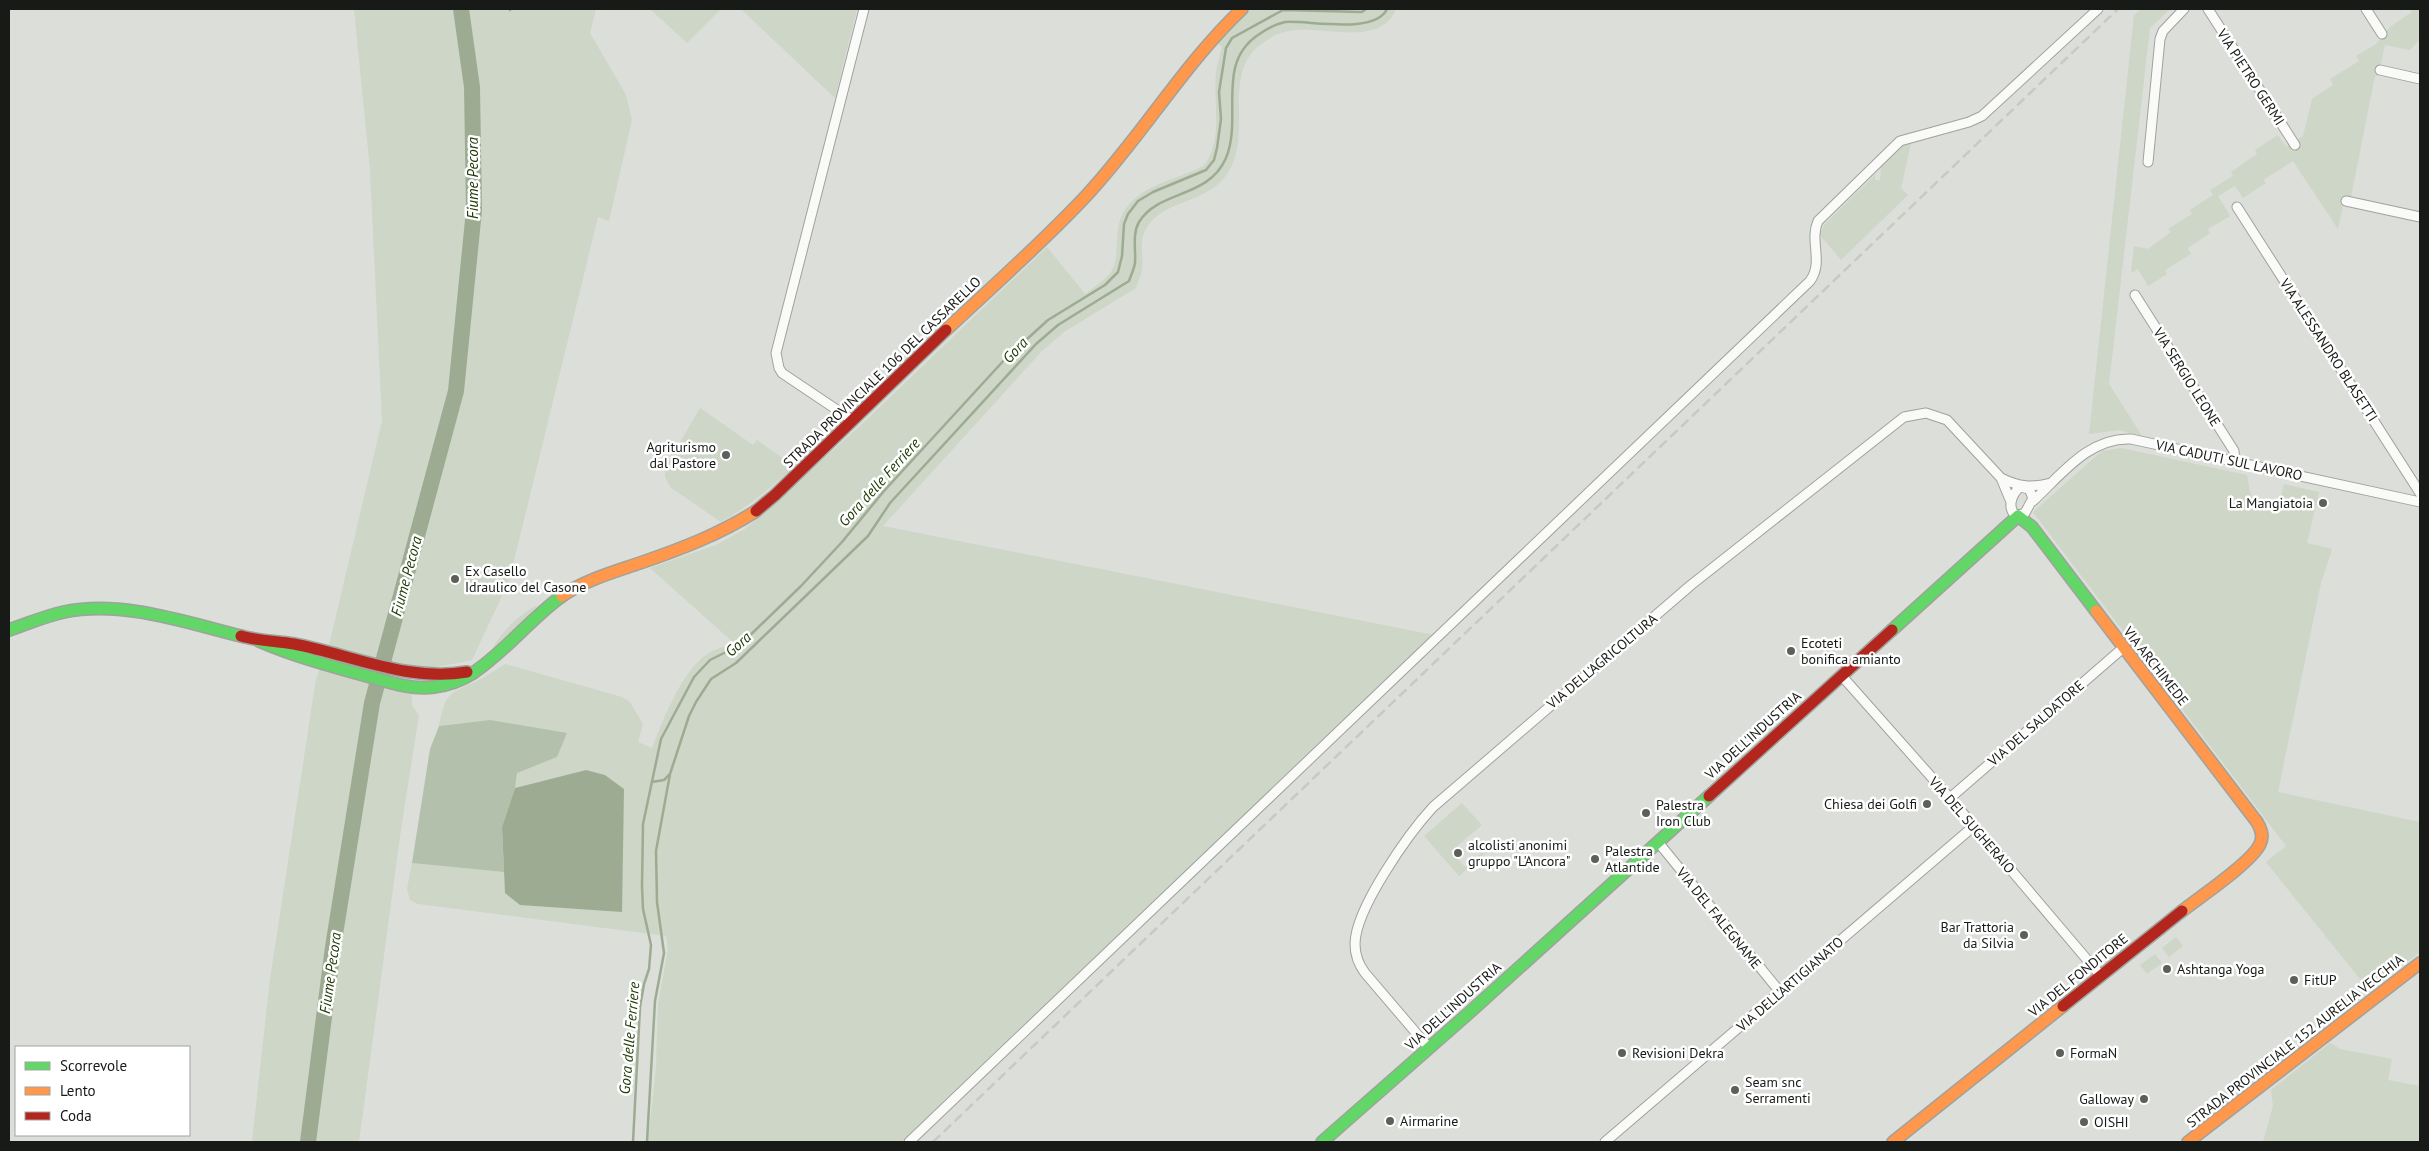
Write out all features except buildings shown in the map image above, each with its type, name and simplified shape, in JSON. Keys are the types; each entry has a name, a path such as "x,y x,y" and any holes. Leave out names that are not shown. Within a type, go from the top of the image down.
{"street":[{"path":"852,420 782,373 776,353 864,9"},
{"name":"STRADA PROVINCIALE 106 DEL CASSARELLO","path":"259,641 288,655 410,687 434,687 449,684 476,670 504,648 535,616 570,591 724,530 752,515 1092,190 1217,33 1242,9"},
{"path":"909,1142 1810,282 1817,268 1815,234 1818,222 1900,141 1969,122 1982,116 2098,9"},
{"path":"2148,162 2160,39 2163,31 2184,9"},
{"name":"VIA PIETRO GERMI","path":"2208,9 2295,145"},
{"path":"2366,9 2382,34"},
{"path":"2380,70 2420,79"},
{"path":"2346,201 2420,217"},
{"name":"VIA ALESSANDRO BLASETTI","path":"2236,207 2420,493"},
{"name":"VIA SERGIO LEONE","path":"2135,295 2234,451 2236,461"},
{"name":"VIA DELL'AGRICOLTURA","path":"1430,1048 1365,973 1358,961 1355,946 1356,936 1368,904 1410,835 1433,807 1691,586 1904,417 1926,413 1947,420 2002,478 2023,487"},
{"name":"VIA CADUTI SUL LAVORO","path":"2026,509 2094,446 2117,438 2131,439 2236,461 2420,502"},
{"name":"VIA DELL'AGRICOLTURA","path":"2002,478 2011,504"},
{"path":"2023,487 2032,492 2026,509 2013,513 2011,504 2015,492 2023,487 2051,484"},
{"name":"VIA DELL'INDUSTRIA","path":"2002,528 2011,504"},
{"name":"VIA DELL'INDUSTRIA","path":"1322,1142 1430,1048 2002,528 2026,509"},
{"name":"VIA ARCHIMEDE","path":"2026,509 2032,528 2257,822"},
{"name":"STRADA PROVINCIALE 106 DEL CASSARELLO","path":"9,630 63,612 93,609 146,613 259,641 292,644 412,673 443,676 476,670"},
{"name":"VIA DEL SALDATORE","path":"1950,798 2123,648"},
{"name":"VIA DEL SUGHERAIO","path":"1841,675 1950,798 2101,976"},
{"name":"VIA DEL FONDITORE","path":"1893,1142 2251,856 2258,848 2262,839 2257,822"},
{"name":"VIA DELL'ARTIGIANATO","path":"1605,1142 1974,826"},
{"name":"VIA DEL FALEGNAME","path":"1658,842 1780,992"},
{"name":"STRADA PROVINCIALE 152 AURELIA VECCHIA","path":"2188,1142 2357,1009 2420,963"}],"shaded area":[{"path":"354,9 596,9 590,33 626,95 632,120 609,221 598,217 509,581 472,660 428,669 411,665 412,706 419,715 401,829 359,1142 252,1142 270,979 316,679 330,641 382,421 370,170"},
{"path":"650,9 721,9 687,43"},
{"path":"741,9 857,9 835,98"},
{"path":"1251,9 1396,9 1388,21 1377,28 1363,32 1301,30 1285,32 1267,40 1251,53 1244,67 1240,82 1237,150 1232,165 1224,178 1214,188 1202,195 1177,205 1154,218 1142,239 1142,270 1136,288 1064,332 1042,351 883,526 1434,635 906,1142 648,1142 656,1067 658,1004 668,950 666,936 418,904 410,900 407,889 412,863 504,872 505,893 624,789 605,775 586,770 515,788 517,772 557,757 490,720 439,726 446,701 454,692 505,664 622,697 630,702 643,724 638,742 652,748 674,696 690,671 709,653 718,648 735,644 650,568 716,545 745,529 861,425 1047,247 1085,294 1105,278 1114,266 1118,228 1123,213 1129,205 1152,187 1198,169 1206,163 1211,153 1216,131 1215,84 1222,47 1217,42"},
{"path":"2142,9 2170,9 2150,28 2109,384 2142,436 2119,430 2089,434 2134,15"},
{"path":"2410,9 2420,9 2420,39 2410,50 2385,45 2378,76 2375,76 2350,202 2344,201 2338,229 2293,161 2263,180 2266,183 2243,198 2235,186 2218,196 2230,216 2208,229 2210,233 2188,248 2191,254 2165,270 2167,274 2148,286 2138,269 2131,273 2134,246 2148,249 2171,232 2168,229 2192,214 2190,210 2213,195 2210,190 2233,176 2231,172 2257,154 2255,150 2278,135 2286,147 2303,136 2312,99 2333,85 2330,79 2359,61 2356,56 2376,44 2390,27 2412,12"},
{"path":"1912,139 1901,188 1908,195 1841,260 1819,234 1825,224 1875,175 1875,180 1880,180 1881,167 1904,143"},
{"name":"Agriturismo dal Pastore","path":"700,408 753,445 757,440 794,466 741,510 721,522 670,487 665,476 666,466"},
{"path":"2121,448 2247,475 2251,496 2262,506 2278,509 2284,484 2319,492 2307,543 2332,549 2321,583 2278,792 2420,822 2420,952 2373,988 2368,989 2266,862 2286,846 2033,512 2102,451"},
{"path":"538,605 492,652 498,639 504,632 525,612"},
{"path":"490,720 567,733 557,757 517,773 515,788 502,827 504,872 412,863 430,749 439,726"},
{"path":"586,770 605,775 624,789 622,912 520,905 505,893 502,827 515,788"},
{"path":"1462,803 1482,825 1451,851 1465,867 1495,841 1497,843 1459,876 1424,836"},
{"path":"2176,937 2183,946 2169,957 2162,948"},
{"path":"2155,954 2162,963 2147,974 2140,965"},
{"path":"2330,1043 2340,1049 2392,1059 2388,1080 2420,1086 2420,1142 2263,1142 2273,1106 2271,1090"}],"waterway":[{"name":"Fiume Pecora","path":"308,1142 333,947 372,703 456,391 474,210 472,87 461,9"},
{"name":"Gora delle Ferriere","path":"633,1142 640,1007 649,969 651,945 643,909 643,824 661,739 694,677 710,660 740,645 801,586 842,542 884,491 1006,358 1048,320 1105,285 1118,272 1122,256 1124,224 1128,214 1138,201 1153,192 1206,170 1214,160 1217,148 1221,119 1219,92 1226,48 1232,38 1283,10 1362,12 1366,9"},
{"name":"Gora","path":"652,782 664,780 670,774 689,716 711,679 736,663 868,536 890,503 1036,344 1058,325 1129,281 1135,263 1137,227 1148,211 1171,198 1196,188 1208,181 1218,171 1226,158 1230,142 1233,76 1237,61 1245,47 1264,31 1285,22 1356,24 1369,22 1380,17 1387,9"},
{"path":"647,1142 655,1001 664,953 657,902 656,851 670,774"}],"railway":[{"path":"933,1142 2118,9"}],"traffic: fast":[{"path":"1892,630 2018,516 2032,527 2096,611"},
{"path":"259,641 312,660 392,683 426,688 434,687 455,682 473,673 562,596"},
{"path":"9,630 64,612 108,609 153,614 241,636"},
{"path":"1322,1142 1470,1012 1709,796"}],"traffic: slow":[{"path":"946,330 1035,247 1086,196 1126,149 1201,53 1242,9"},
{"path":"562,596 580,585 700,540 756,511"},
{"path":"2096,611 2257,822 2261,830 2262,838 2260,844 2247,860 2182,911"},
{"path":"2188,1142 2420,963"},
{"path":"1893,1142 2063,1006"}],"traffic: jam":[{"path":"756,511 775,495 946,330"},
{"path":"1709,796 1892,630"},
{"path":"241,636 294,644 401,670 445,674 467,672"},
{"path":"2063,1006 2182,911"}],"place":[{"name":"Agriturismo dal Pastore","path":"726,455"},
{"name":"La Mangiatoia","path":"2323,503"},
{"name":"Ex Casello Idraulico del Casone","path":"455,579"},
{"name":"Ecoteti bonifica amianto","path":"1791,651"},
{"name":"Chiesa dei Golfi","path":"1927,804"},
{"name":"Palestra Iron Club","path":"1646,813"},
{"name":"alcolisti anonimi gruppo \"L'Ancora\"","path":"1458,853"},
{"name":"Palestra Atlantide","path":"1595,859"},
{"name":"Bar Trattoria da Silvia","path":"2024,935"},
{"name":"Ashtanga Yoga","path":"2167,969"},
{"name":"FitUP","path":"2294,980"},
{"name":"Revisioni Dekra","path":"1622,1053"},
{"name":"FormaN","path":"2060,1053"},
{"name":"Seam snc Serramenti","path":"1735,1090"},
{"name":"Galloway","path":"2144,1099"},
{"name":"Airmarine","path":"1390,1121"},
{"name":"OISHI","path":"2084,1122"}]}
